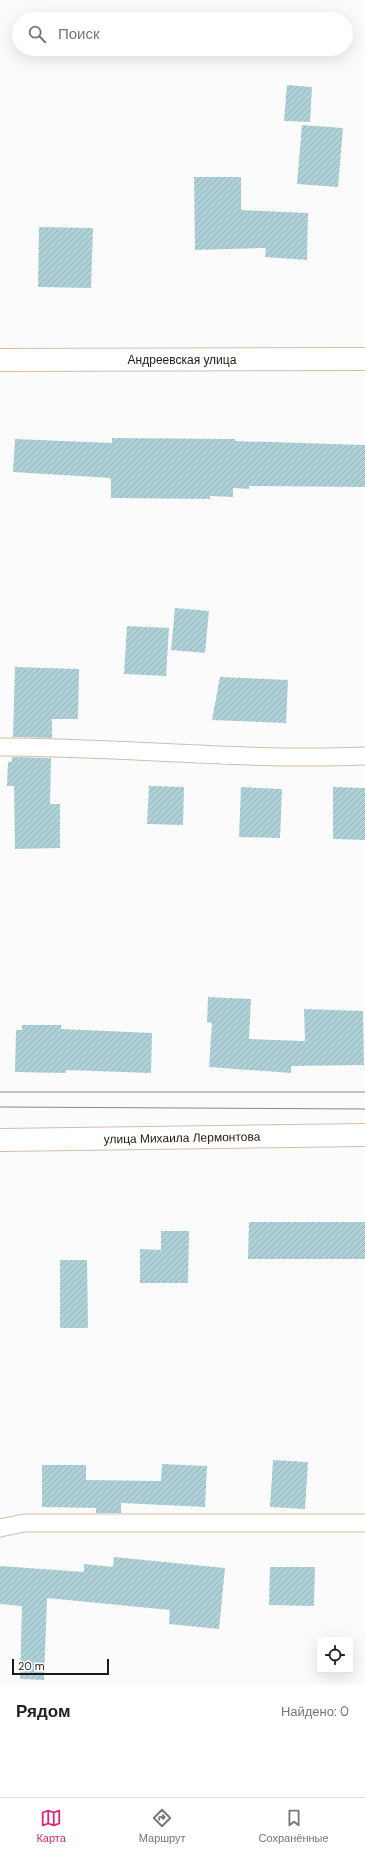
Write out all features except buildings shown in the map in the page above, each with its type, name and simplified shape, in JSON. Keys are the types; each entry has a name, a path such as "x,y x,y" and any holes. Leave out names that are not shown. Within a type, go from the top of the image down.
{"street":[{"name":"Андреевская улица","path":"0,360 365,360"},
{"name":"улица Михаила Лермонтова","path":"0,1140 365,1135"}],"lane":[{"path":"0,747 97,748 284,757 365,756"},
{"path":"0,1528 24,1523 365,1523"}],"tram line":[{"path":"0,1092 365,1092"},
{"path":"0,1107 365,1109"}]}
